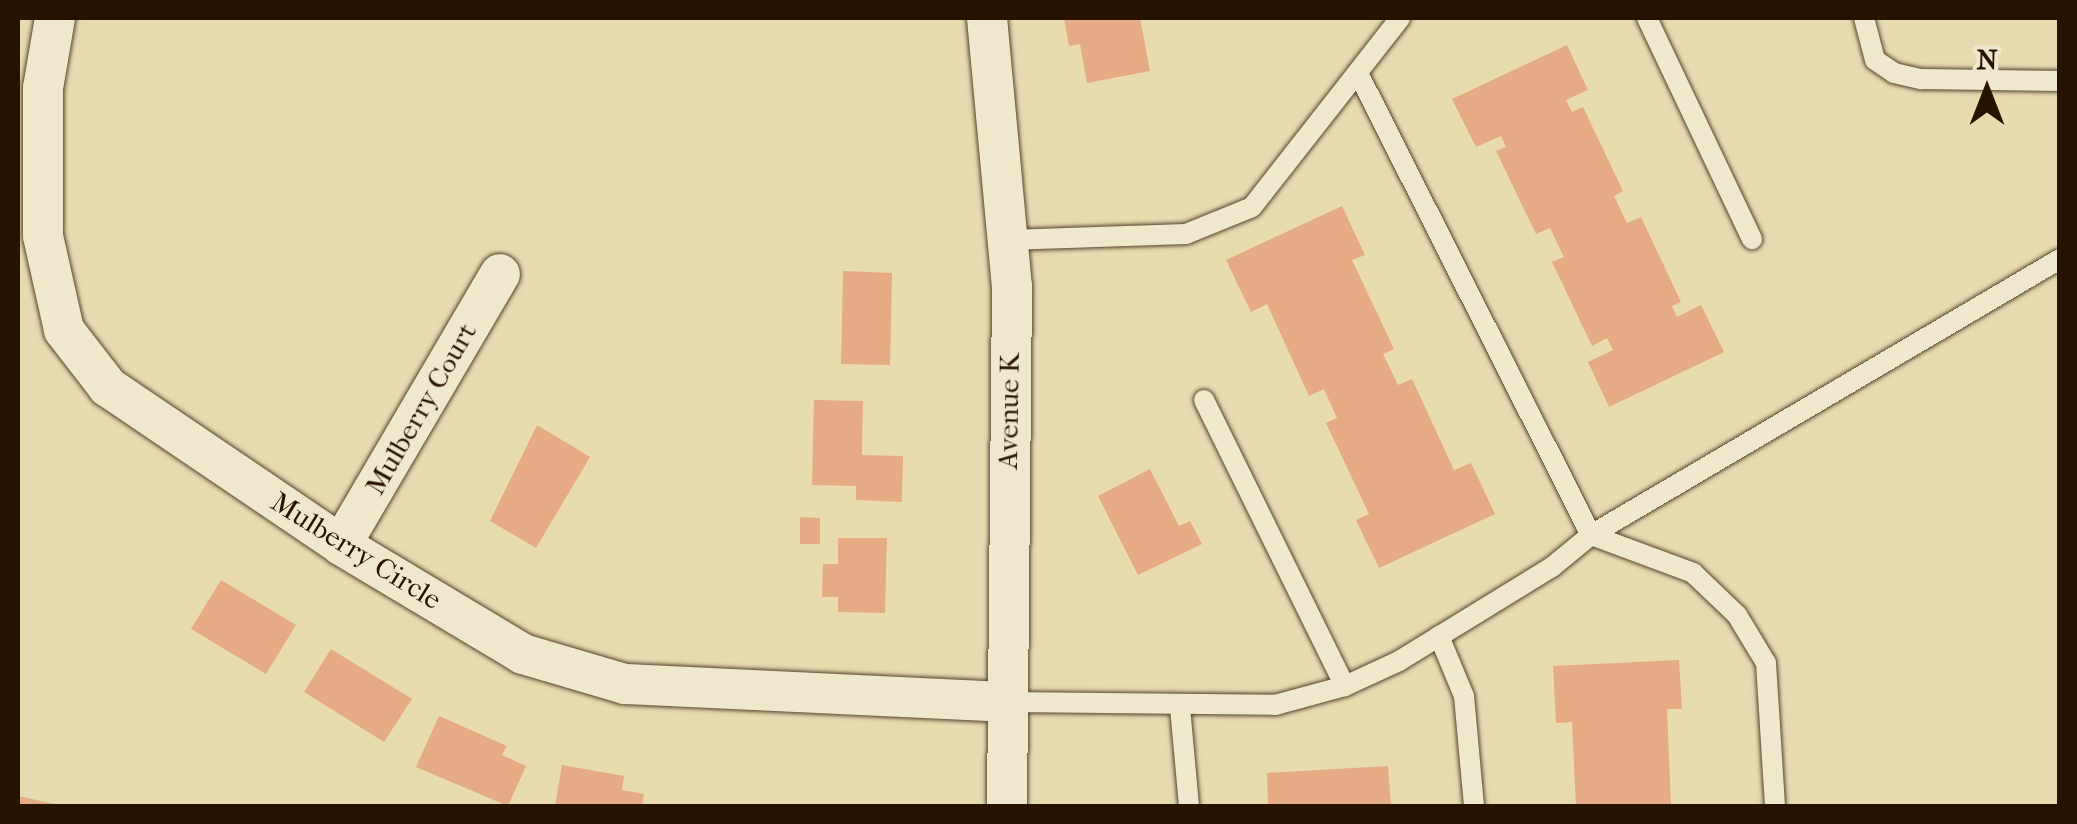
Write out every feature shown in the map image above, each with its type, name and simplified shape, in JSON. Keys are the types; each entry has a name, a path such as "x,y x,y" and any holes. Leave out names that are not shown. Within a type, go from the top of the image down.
{"street":[{"name":"Mulberry Circle","path":"55,18 44,88 43,236 64,330 108,387 341,545 523,654 625,684 1006,702"},
{"name":"Avenue K","path":"987,18 1008,240 1007,806"},
{"name":"Mulberry Court","path":"341,545 500,274"}],"lane":[{"path":"1008,240 1186,234 1252,207 1400,18"},
{"path":"1647,18 1752,239"},
{"path":"1864,18 1876,60 1894,73 1921,80 2060,80"},
{"path":"1359,74 1591,535 1692,573 1737,615 1766,663 1775,806"},
{"path":"1006,702 1180,707 1274,705 1345,686 1439,636 1591,535 2060,259"},
{"path":"1204,400 1345,686"},
{"path":"1439,636 1464,696 1474,806"},
{"path":"1180,707 1189,806"}],"building":[{"path":"1064,18 1140,18 1150,71 1087,83 1080,44 1069,46"},
{"path":"1567,45 1588,90 1566,100 1572,112 1583,107 1623,191 1614,196 1627,223 1641,217 1681,302 1672,306 1677,317 1701,305 1724,352 1609,407 1588,362 1613,350 1607,338 1592,346 1552,262 1564,257 1550,228 1536,234 1496,151 1506,147 1501,136 1476,147 1452,99"},
{"path":"1342,206 1365,255 1352,260 1394,349 1383,354 1398,385 1412,379 1454,470 1471,463 1495,514 1379,568 1356,520 1369,514 1326,423 1337,418 1324,389 1309,396 1267,304 1251,312 1226,260"},
{"path":"843,271 892,273 890,365 841,364"},
{"path":"814,400 863,401 862,455 903,456 902,502 856,500 856,486 812,485"},
{"path":"537,425 590,457 536,548 490,521"},
{"path":"1150,469 1179,526 1190,521 1202,544 1138,575 1098,496"},
{"path":"800,517 820,518 820,544 800,544"},
{"path":"838,538 887,538 885,613 838,612 838,597 822,597 823,564 838,564"},
{"path":"221,580 296,625 266,674 191,629"},
{"path":"331,649 412,699 384,742 304,692"},
{"path":"1679,660 1682,709 1667,709 1671,806 1576,806 1572,722 1556,723 1553,666"},
{"path":"439,716 507,746 502,755 526,766 508,806 416,767"},
{"path":"562,765 624,776 622,790 644,794 642,806 555,806"},
{"path":"1388,766 1391,806 1268,806 1267,773"},
{"path":"18,796 59,805 59,806 18,806"}]}
